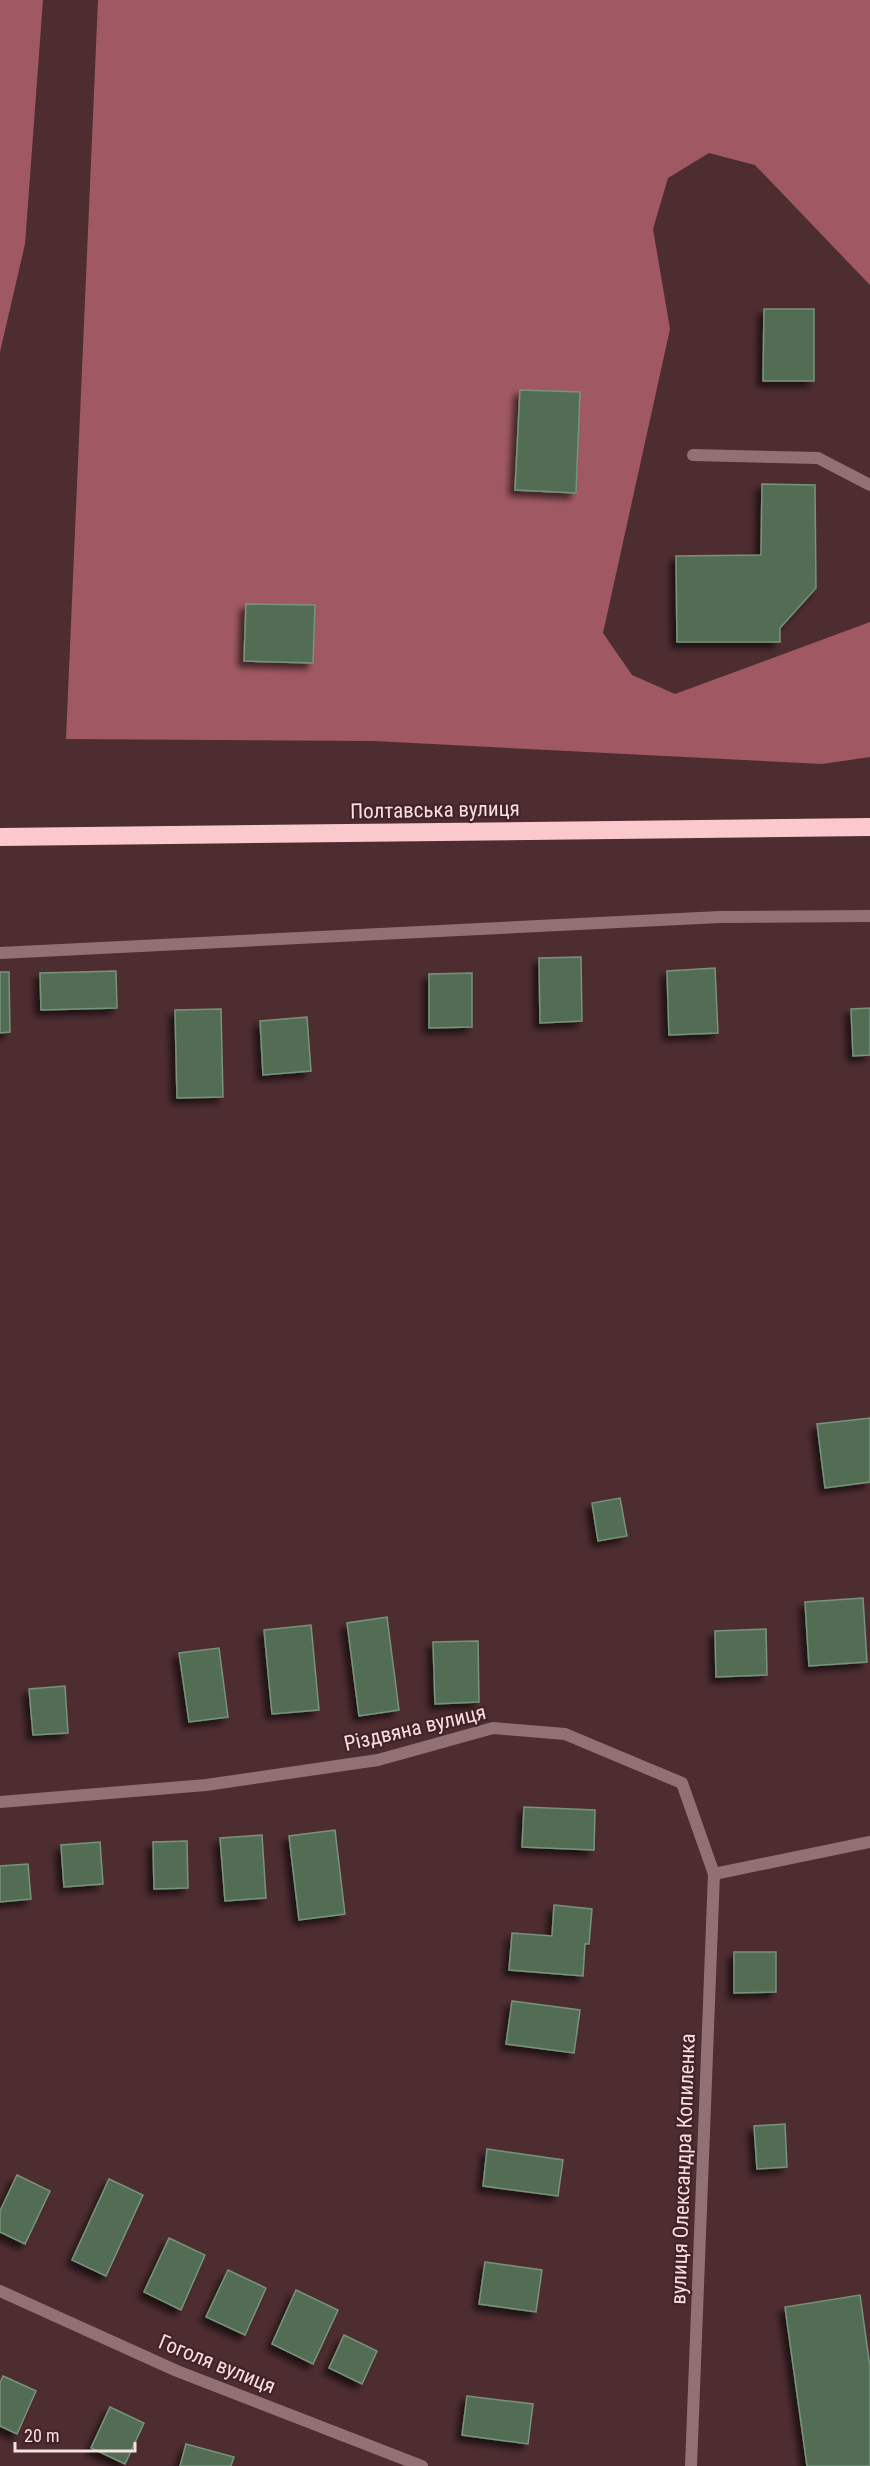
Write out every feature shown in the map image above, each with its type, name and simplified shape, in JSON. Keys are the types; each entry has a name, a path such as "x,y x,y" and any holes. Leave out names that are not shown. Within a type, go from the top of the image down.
{"highway":[{"name":"Полтавська вулиця","path":"0,837 870,827"}],"street":[{"path":"693,455 818,458 870,485"},
{"path":"0,953 720,917 870,916"},
{"name":"Різдвяна вулиця","path":"0,1802 206,1785 378,1761 493,1728 565,1734 682,1783 714,1875"},
{"path":"714,1875 870,1842"},
{"name":"вулиця Олександра Копиленка","path":"691,2466 714,1875"},
{"name":"Гоголя вулиця","path":"0,2291 177,2371 422,2466"}],"shaded area":[{"path":"0,0 43,0 25,244 0,352"},
{"path":"98,0 870,0 870,285 755,165 709,153 668,178 653,229 670,329 603,633 632,675 675,694 870,622 870,757 822,764 374,741 66,739"}],"building":[{"path":"764,309 814,309 814,381 763,381"},
{"path":"520,390 580,392 576,493 515,490"},
{"path":"762,484 815,485 816,588 780,628 780,642 677,642 676,556 761,555"},
{"path":"246,604 315,605 313,663 244,661"},
{"path":"581,957 582,1021 540,1023 539,958"},
{"path":"715,968 718,1033 669,1035 667,971"},
{"path":"116,971 117,1008 41,1010 40,973"},
{"path":"0,972 9,972 10,1032 0,1033"},
{"path":"472,973 472,1027 429,1028 429,974"},
{"path":"870,1008 870,1055 853,1056 851,1009"},
{"path":"221,1009 223,1097 177,1098 175,1010"},
{"path":"307,1017 311,1071 263,1075 260,1021"},
{"path":"870,1418 870,1482 825,1488 817,1424"},
{"path":"620,1498 627,1536 598,1541 592,1503"},
{"path":"863,1598 867,1662 809,1666 805,1602"},
{"path":"387,1617 399,1710 359,1716 347,1623"},
{"path":"311,1625 319,1710 272,1714 264,1630"},
{"path":"766,1629 767,1675 716,1677 715,1631"},
{"path":"478,1641 479,1702 435,1704 433,1642"},
{"path":"219,1648 228,1717 189,1722 179,1653"},
{"path":"65,1686 68,1733 33,1735 29,1689"},
{"path":"524,1807 595,1810 594,1850 522,1847"},
{"path":"335,1830 345,1914 299,1920 289,1836"},
{"path":"262,1835 266,1898 225,1901 220,1838"},
{"path":"187,1841 188,1888 154,1889 153,1842"},
{"path":"100,1842 103,1884 64,1887 61,1845"},
{"path":"28,1864 31,1899 0,1902 0,1866"},
{"path":"554,1905 592,1909 589,1944 585,1944 583,1976 509,1970 512,1933 552,1936"},
{"path":"734,1952 776,1952 776,1992 734,1993"},
{"path":"512,2001 580,2010 574,2053 506,2044"},
{"path":"785,2124 787,2167 757,2169 754,2126"},
{"path":"487,2149 563,2160 558,2196 483,2186"},
{"path":"17,2175 50,2191 25,2244 0,2232 0,2211"},
{"path":"109,2179 143,2195 106,2276 72,2260"},
{"path":"169,2238 205,2255 181,2310 144,2292"},
{"path":"485,2262 542,2270 536,2312 479,2304"},
{"path":"228,2270 266,2288 245,2335 206,2317"},
{"path":"296,2290 338,2310 313,2364 272,2344"},
{"path":"860,2295 870,2367 870,2466 807,2466 785,2307"},
{"path":"344,2335 377,2351 362,2384 329,2368"},
{"path":"3,2376 36,2391 17,2434 0,2426 0,2383"},
{"path":"467,2396 533,2404 528,2444 462,2435"},
{"path":"110,2407 144,2423 125,2464 91,2448"},
{"path":"186,2444 234,2457 231,2466 180,2466"}]}
